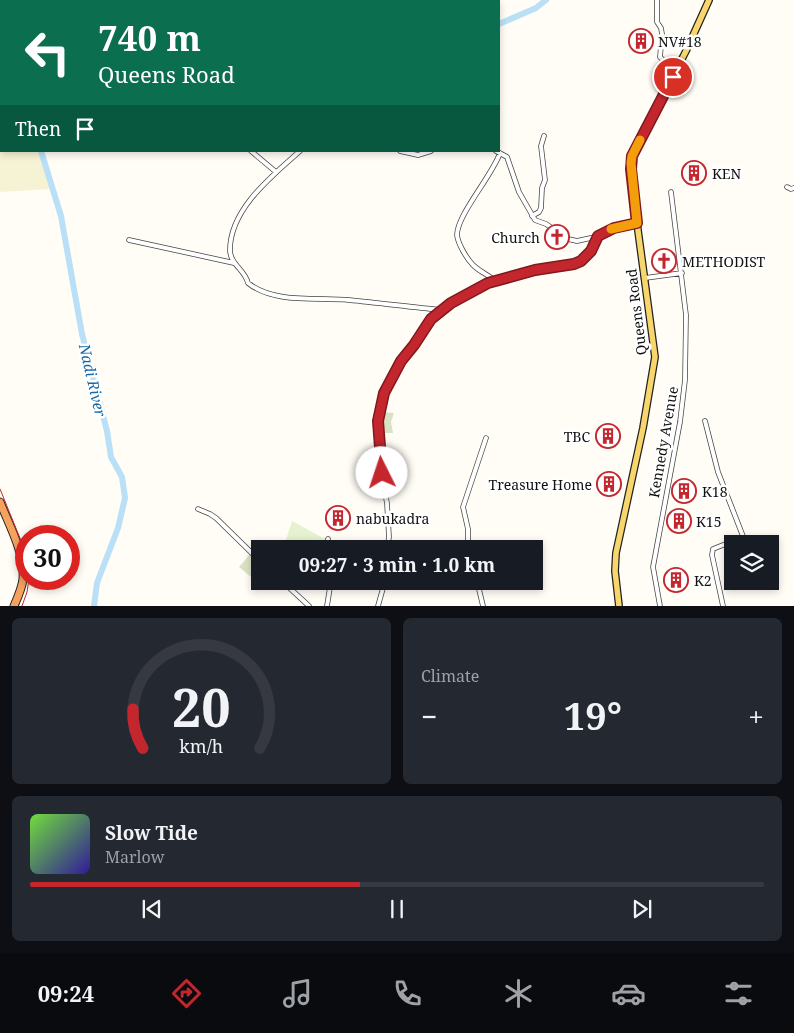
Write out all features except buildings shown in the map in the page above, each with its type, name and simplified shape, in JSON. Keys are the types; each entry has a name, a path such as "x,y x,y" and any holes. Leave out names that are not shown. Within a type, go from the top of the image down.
{"highway":[{"path":"0,502 3,520 19,550 22,564 23,578 14,606"}],"main road":[{"name":"Queens Road","path":"619,606 615,571 616,553 655,357 637,223 631,169 632,156 709,0"}],"street":[{"path":"658,0 658,22 662,34 660,57 664,61 679,64"},
{"path":"532,216 539,212 541,208 544,180 541,146 544,136"},
{"path":"252,152 276,172"},
{"path":"299,152 276,172 251,200 236,221 230,251 234,263 246,276 248,283 253,287 286,297 347,299 441,310"},
{"path":"404,152 418,155 428,152"},
{"path":"495,281 474,265 462,249 457,236 464,215 489,176 498,152 507,157 518,192 535,220 546,224 572,241 582,241 614,228 637,223"},
{"path":"787,187 794,188"},
{"name":"Kennedy Avenue","path":"660,606 653,567 685,388 686,314 670,192"},
{"path":"388,540 386,492 383,485 378,432 380,409 384,393 401,361 431,319 441,310 488,283 535,270 574,264 581,261 591,251 598,236"},
{"path":"129,240 234,263"},
{"path":"645,278 682,273"},
{"path":"705,421 718,472 742,535"},
{"path":"468,540 464,507 486,438"},
{"path":"198,509 216,518 251,552"},
{"path":"723,606 712,555 713,549 724,545"},
{"path":"292,590 309,606"},
{"path":"327,606 330,590"},
{"path":"378,606 382,590"},
{"path":"479,590 483,606"}],"shaded area":[{"path":"0,152 41,152 52,189 0,192"}],"green space":[{"path":"382,412 394,413 391,422 393,433 384,433"},
{"path":"292,521 325,539 325,540 286,540"},
{"path":"250,554 251,577 239,567"}],"waterway":[{"name":"Nadi River","path":"500,24 536,8 546,0"},
{"name":"Nadi River","path":"41,152 61,216 82,334 107,431 111,457 122,477 125,498 118,528 97,583 94,606"}],"railway":[{"path":"0,489 15,526"},
{"path":"22,606 27,590"}],"slow traffic":[{"path":"611,229 637,223 631,163 632,156 640,140"}],"place":[{"name":"NV#18","path":"641,41"},
{"name":"KEN","path":"694,173"},
{"name":"Church","path":"557,237"},
{"name":"METHODIST","path":"664,261"},
{"name":"TBC","path":"608,436"},
{"name":"Treasure Home","path":"609,484"},
{"name":"K18","path":"684,491"},
{"name":"nabukadra","path":"338,518"},
{"name":"K15","path":"679,521"},
{"name":"K2","path":"676,580"}],"route":[{"path":"382,473 378,421 384,393 401,361 431,319 451,303 488,283 535,270 574,264 581,261 591,251 598,236 614,228 637,223 631,169 632,156 673,77"}]}
